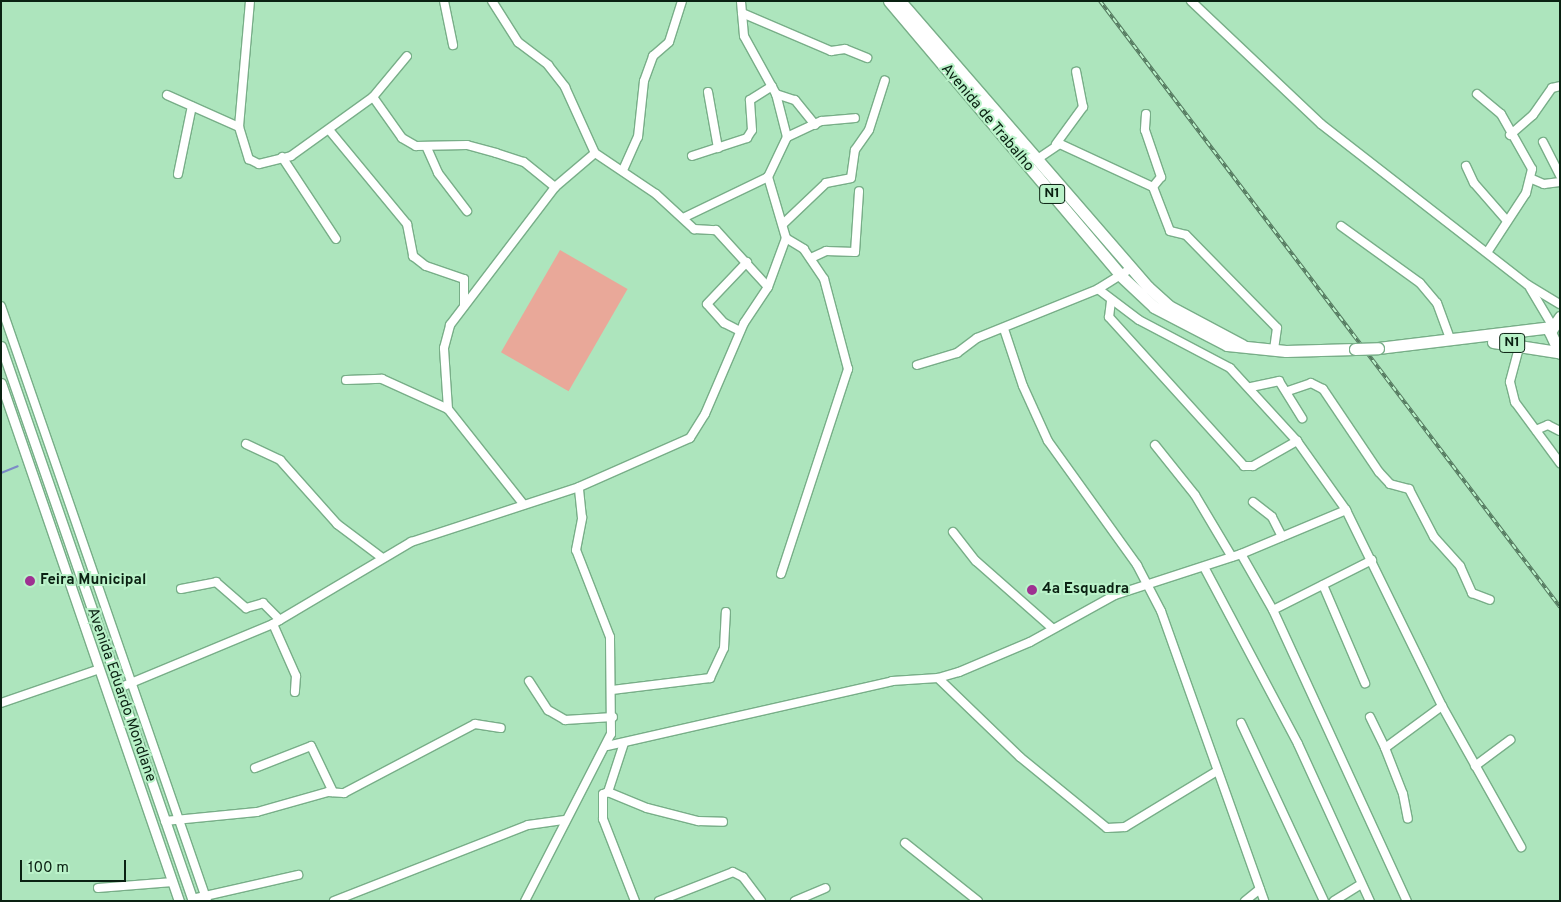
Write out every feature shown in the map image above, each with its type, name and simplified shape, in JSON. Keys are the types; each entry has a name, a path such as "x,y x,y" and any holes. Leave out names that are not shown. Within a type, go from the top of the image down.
{"highway":[{"name":"Avenida de Trabalho","path":"889,1 936,51 1126,273 1169,306 1244,346 1274,350"},
{"name":"Avenida de Trabalho","path":"900,1 936,51"},
{"name":"Avenida de Trabalho","path":"996,120 1036,160 1072,209"},
{"name":"N1","path":"1274,350 1378,348 1451,342 1555,323 1550,339 1559,352"},
{"name":"N1","path":"1465,340 1520,344 1559,352"}],"main road":[{"name":"Avenida Eduardo Mondlane","path":"1,346 192,900"},
{"name":"Avenida Eduardo Mondlane","path":"1,383 97,670 179,901"},
{"path":"97,670 111,665"}],"street":[{"path":"250,1 239,127 249,159 259,164 282,157 330,131 373,97 407,56"},
{"path":"444,1 453,45"},
{"path":"492,1 518,42 548,65 565,87 595,153 623,170 685,217 700,232 716,230 768,287"},
{"path":"623,170 638,137 650,64 669,42 682,1"},
{"path":"685,217 768,177 787,137 776,94 744,36 741,1"},
{"path":"1191,1 1321,124 1528,284 1560,304"},
{"path":"742,12 831,51 846,49 867,58"},
{"path":"1036,160 1056,144 1083,107 1076,72"},
{"path":"783,224 826,183 851,178 855,150 869,130 885,80"},
{"path":"692,156 750,135 750,100 772,86"},
{"path":"1510,135 1533,116 1552,88 1560,86"},
{"path":"708,92 718,148"},
{"path":"776,94 795,100 815,125"},
{"path":"1477,94 1501,114 1510,135 1524,149 1532,179 1488,252"},
{"path":"167,95 239,127"},
{"path":"373,97 402,138 427,148 467,145 512,157 556,187"},
{"path":"178,174 192,106"},
{"path":"1146,114 1145,130 1161,178 1153,187"},
{"path":"787,137 815,125 855,118"},
{"path":"330,131 343,152 407,224 413,256 426,266 464,278 464,304"},
{"path":"1543,142 1560,176"},
{"path":"1056,144 1153,187 1170,231 1186,235 1277,328 1274,350"},
{"path":"427,148 438,173 467,211"},
{"path":"448,409 444,348 450,325 464,304 556,187 595,153"},
{"path":"282,157 336,239"},
{"path":"1466,166 1474,184 1506,221"},
{"path":"119,688 277,622 381,557 426,537 578,487 690,438 705,414 740,331 768,287 786,238 768,177"},
{"path":"1532,179 1544,184 1560,182"},
{"path":"811,258 826,251 855,252 858,191"},
{"path":"1341,226 1420,283 1437,303 1451,342"},
{"path":"781,574 848,369 824,279 811,258 786,238"},
{"path":"740,331 724,323 707,304 747,262"},
{"path":"917,365 957,353 977,338 1004,329 1098,289 1126,273"},
{"path":"1528,284 1555,323"},
{"path":"1098,289 1111,301 1222,362 1251,387 1297,441 1346,510 1442,706 1521,847"},
{"path":"1111,301 1109,317 1244,466 1253,466 1297,441"},
{"path":"1,306 206,898"},
{"path":"1004,329 1023,386 1048,441 1148,583 1185,673 1217,770 1264,901"},
{"path":"1520,344 1510,382 1515,402 1560,463"},
{"path":"346,380 382,379 448,409 524,505"},
{"path":"1251,387 1279,381 1288,391 1302,418"},
{"path":"1288,391 1311,383 1323,389 1378,472 1390,484 1409,489 1434,537 1460,566 1472,593 1490,600"},
{"path":"1536,430 1548,425 1560,431"},
{"path":"246,444 280,460 337,524 381,557"},
{"path":"1155,445 1195,495 1232,558"},
{"path":"525,901 565,820 607,746 613,717 610,637 576,550 582,518 578,487"},
{"path":"1252,502 1272,516 1282,537"},
{"path":"607,746 892,681 938,678 979,665 1148,583 1232,558 1346,510"},
{"path":"954,532 976,561 1052,628"},
{"path":"1241,554 1273,610 1407,901"},
{"path":"1273,610 1372,560"},
{"path":"1204,567 1298,744 1370,901"},
{"path":"181,589 216,582 246,608 263,603 277,622 296,676 294,692"},
{"path":"1323,585 1365,683"},
{"path":"612,690 710,678 724,648 726,612"},
{"path":"1,703 97,670"},
{"path":"938,678 1020,757 1107,828 1125,827 1217,770"},
{"path":"528,681 548,710 564,720 613,717"},
{"path":"1385,748 1442,706"},
{"path":"1370,718 1385,748 1403,794 1408,819"},
{"path":"1241,723 1324,901"},
{"path":"165,821 257,812 333,792 358,788 475,724 501,728"},
{"path":"1474,766 1510,740"},
{"path":"624,743 608,792 603,794 603,818 635,901"},
{"path":"255,768 311,746 333,792"},
{"path":"608,792 647,808 698,821 723,822"},
{"path":"334,901 528,825 565,820"},
{"path":"905,843 978,901"},
{"path":"659,901 733,872 761,901"},
{"path":"192,900 298,875"},
{"path":"98,888 173,882"},
{"path":"1334,901 1361,884"},
{"path":"795,901 826,888"},
{"path":"1245,901 1260,889"}],"shaded area":[{"path":"560,250 628,289 569,391 501,352"}],"waterway":[{"path":"1,473 18,466"}],"railway":[{"path":"1100,1 1560,607"}],"place":[{"name":"Feira Municipal","path":"30,581"},
{"name":"4a Esquadra","path":"1032,590"}]}
